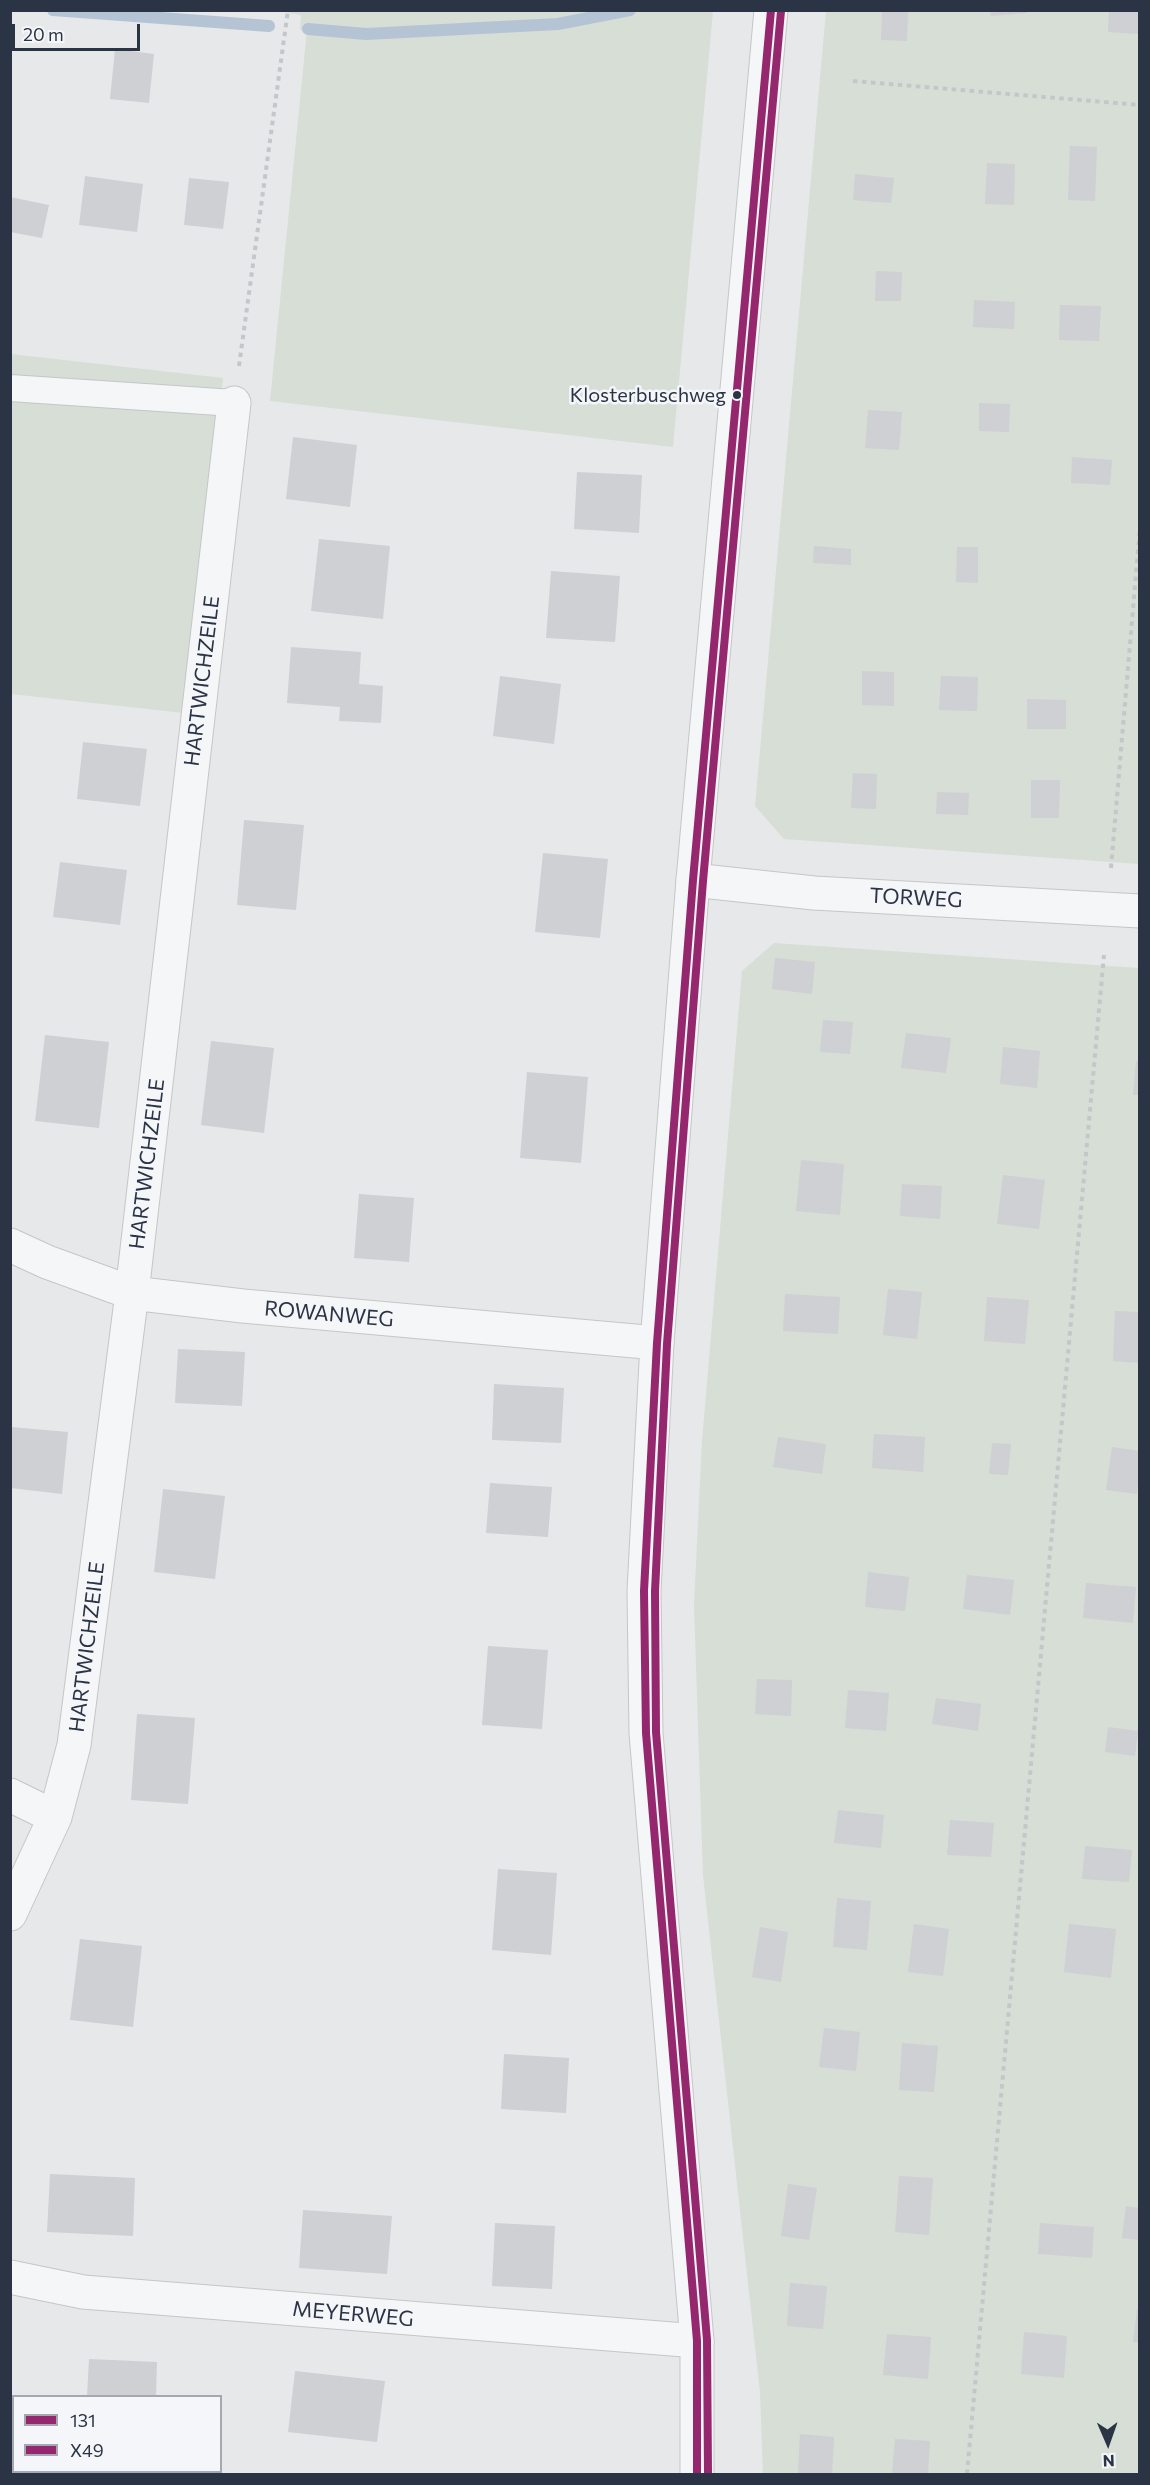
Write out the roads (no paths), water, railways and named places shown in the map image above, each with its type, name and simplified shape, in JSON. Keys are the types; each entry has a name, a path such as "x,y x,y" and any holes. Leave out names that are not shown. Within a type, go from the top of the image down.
{"street":[{"path":"697,2475 697,2341 645,1733 644,1591 657,1343 693,880 771,10"},
{"name":"HARTWICHZEILE","path":"10,1914 54,1817 74,1745 132,1293 234,402"},
{"name":"TORWEG","path":"693,880 814,893 1140,911"},
{"name":"ROWANWEG","path":"10,1245 47,1262 132,1293 243,1306 657,1343"},
{"path":"10,1795 54,1817"},
{"name":"MEYERWEG","path":"10,2277 83,2292 697,2341"}],"lane":[{"path":"10,388 234,402"}],"waterway":[{"path":"53,10 269,26"},
{"path":"308,29 366,34 558,24 630,10"}],"place":[{"name":"Klosterbuschweg","path":"737,395"}]}
